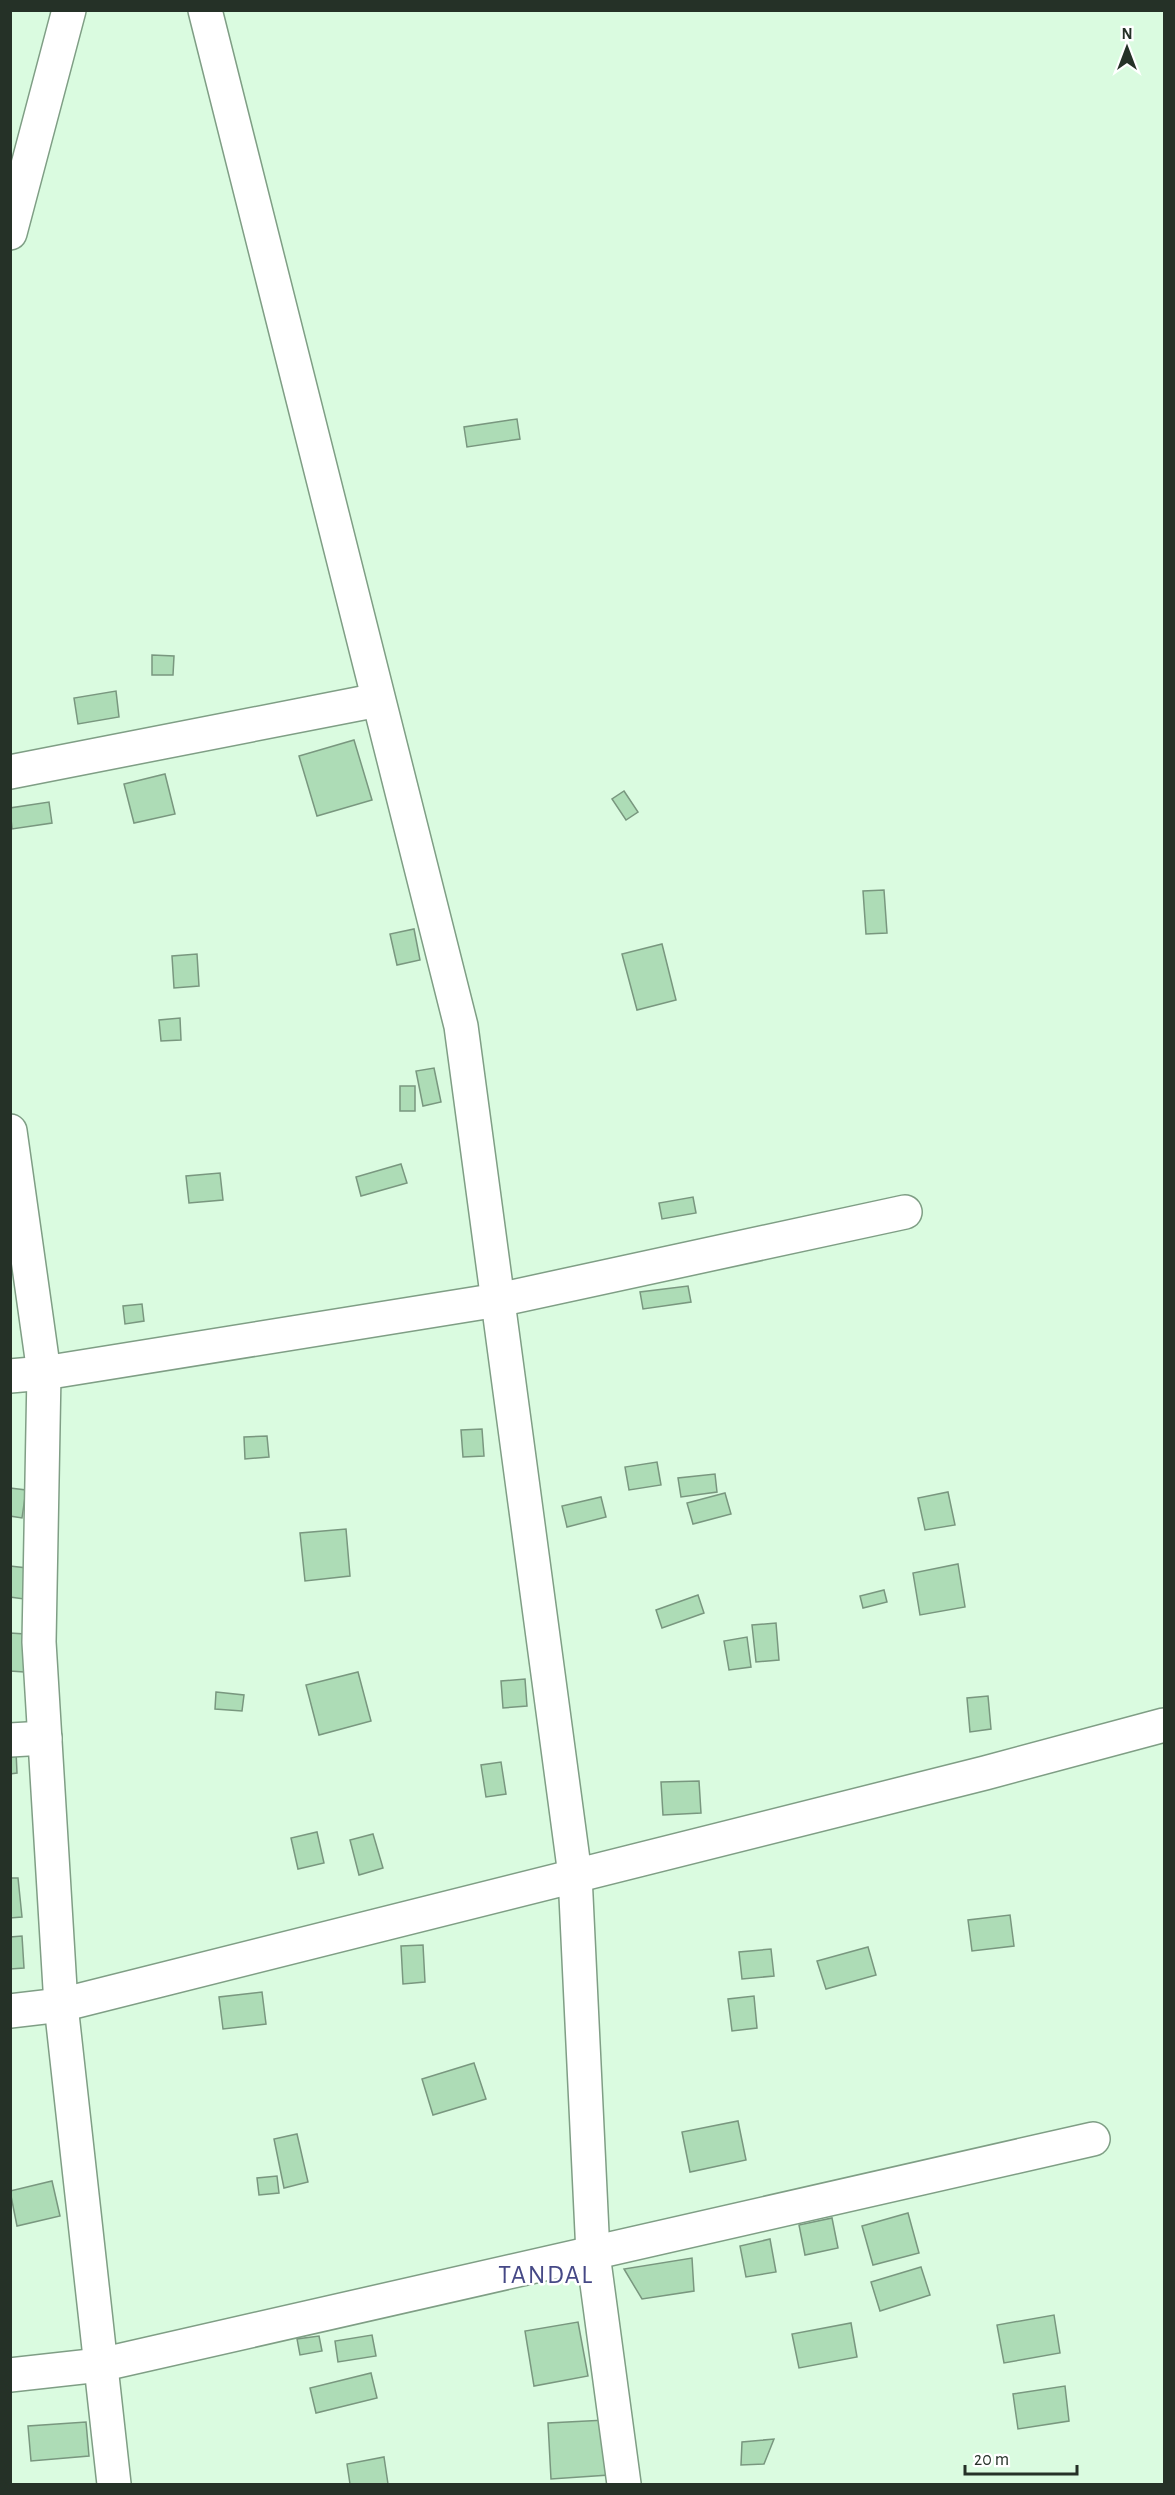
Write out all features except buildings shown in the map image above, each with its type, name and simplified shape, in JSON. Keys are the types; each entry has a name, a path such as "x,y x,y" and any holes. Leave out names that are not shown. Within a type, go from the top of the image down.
{"street":[{"path":"10,233 69,10"},
{"path":"205,10 460,1026 575,1875 593,2254 624,2484"},
{"path":"10,772 378,700"},
{"path":"10,1131 44,1373 39,1642 61,2005 114,2484"},
{"path":"10,1376 44,1373 498,1300 905,1212"},
{"path":"10,2011 61,2005 985,1773 1164,1725"},
{"path":"10,1740 45,1738"},
{"path":"10,2375 100,2365 1093,2139"}],"district":[{"name":"TANDAL","path":"546,2275"}]}
